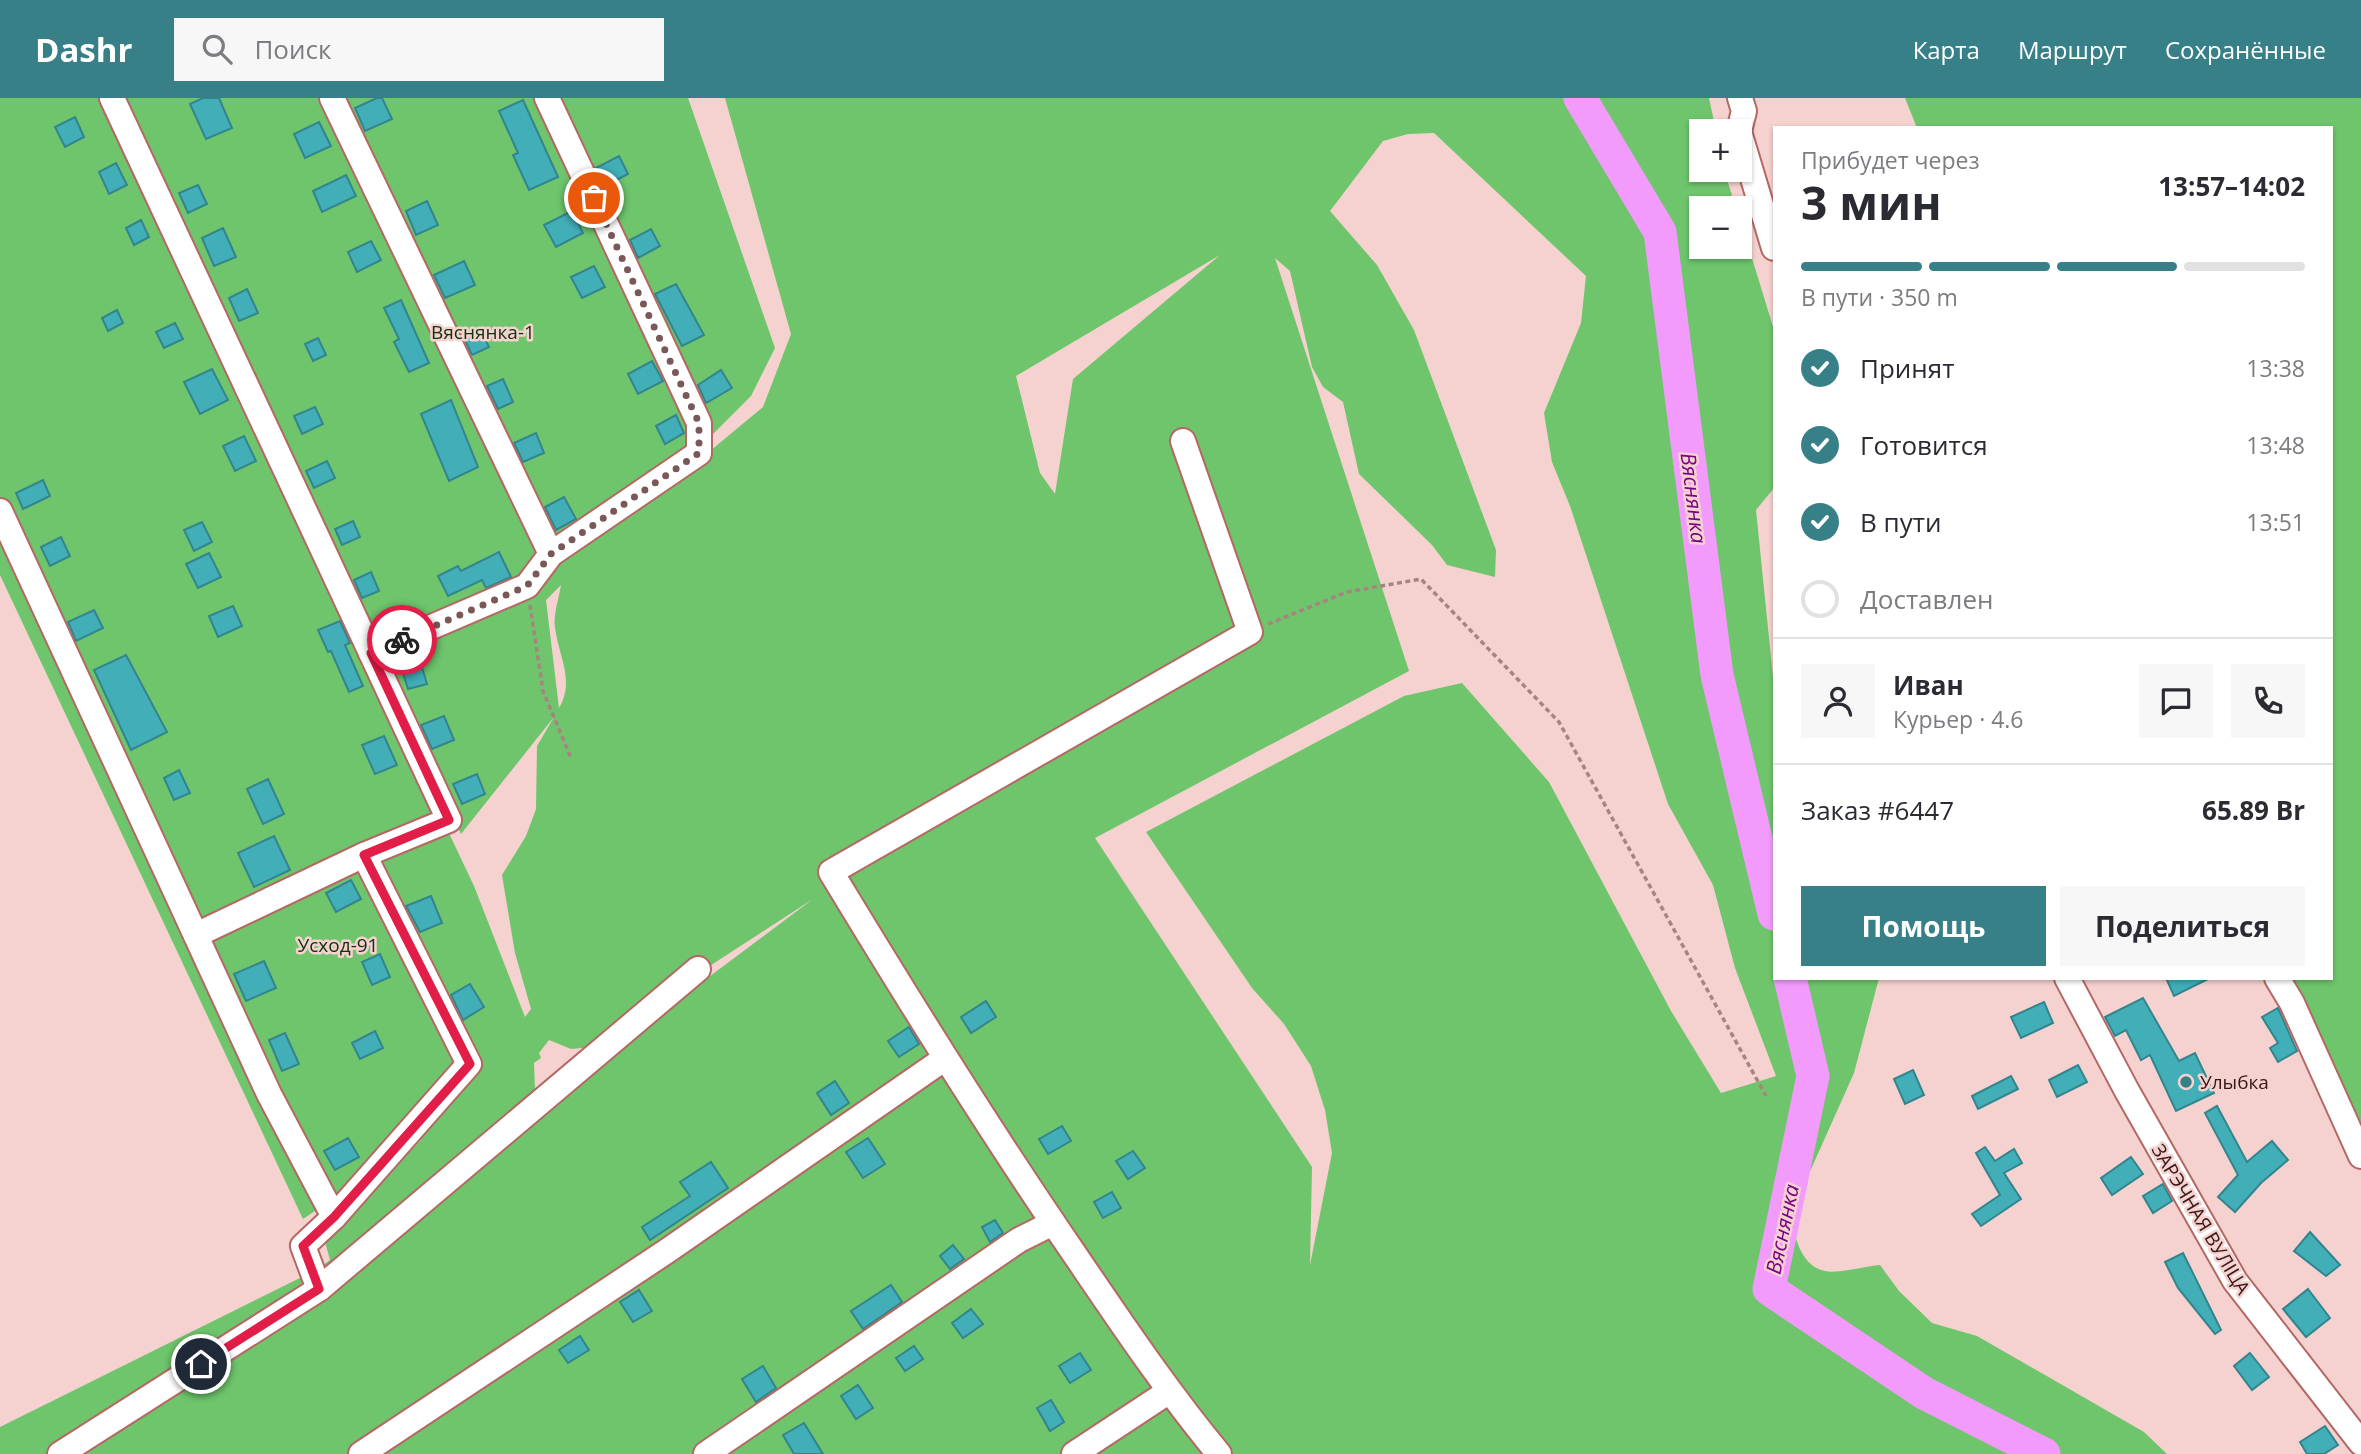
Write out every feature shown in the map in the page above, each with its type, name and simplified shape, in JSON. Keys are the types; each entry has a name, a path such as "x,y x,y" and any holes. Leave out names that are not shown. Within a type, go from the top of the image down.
{"street":[{"path":"112,98 449,820 364,855 196,935"},
{"path":"332,98 551,554"},
{"path":"371,653 527,586 551,554 699,453 699,423 547,98"},
{"path":"1740,98 1744,111 1742,119"},
{"path":"1752,176 1773,245"},
{"path":"1183,441 1250,632 831,872 944,1059 1053,1223 1168,1392 1219,1454"},
{"path":"0,511 269,1094 334,1217"},
{"path":"319,1289 303,1246 334,1217 470,1064 364,855"},
{"path":"60,1454 319,1289 698,969"},
{"name":"ЗАРЭЧНАЯ ВУЛІЦА","path":"2068,980 2127,1091 2235,1281 2361,1443"},
{"path":"2278,980 2292,1003 2361,1156"},
{"path":"361,1454 667,1251 944,1059"},
{"path":"706,1454 1019,1240 1053,1223"},
{"path":"1074,1454 1168,1392"}],"path":[{"path":"1250,632 1347,592 1421,579 1559,722 1766,1096"},
{"path":"527,586 543,691 571,758"}],"green space":[{"path":"0,98 101,98 474,886 525,1017 531,1009 515,953 502,875 526,836 536,809 537,746 554,717 461,834 112,98 688,98 775,348 751,396 628,519 763,407 791,334 725,98 1709,98 1713,119 1689,119 1689,182 1728,182 1732,196 1689,196 1689,259 1752,258 1773,327 1773,489 1756,510 1773,677 1773,980 1878,980 1854,1073 1791,1214 1796,1240 1810,1263 1825,1271 1880,1265 1899,1291 1932,1323 1977,1336 2144,1432 2167,1454 0,1454 0,1427 316,1270 330,1260 324,1238 422,1139 303,1219 0,575","holes":["1434,133 1586,276 1581,323 1544,413 1552,462 1570,506 1668,804 1713,885 1735,968 1776,1076 1721,1093 1671,1011 1549,782 1462,683 1404,696 1146,832 1252,988 1284,1024 1311,1066 1325,1110 1332,1153 1310,1265 1312,1167 1095,838 1409,671 1275,258 1290,271 1312,367 1323,387 1343,402 1359,474 1432,545 1447,565 1495,577 1496,550 1414,330 1377,265 1330,211 1383,141 1408,134","1220,255 1073,379 1055,494 1040,473 1016,376","561,585 555,612 557,639 566,678 564,698 559,708 546,600","813,899 400,1208 535,1090 534,1063 541,1058 539,1053 549,1040 571,1049 594,1047 611,1030"]},
{"path":"1905,98 2361,98 2361,1122 2287,980 2333,980 2333,126 1916,126"}],"building":[{"path":"203,98 219,98 232,128 206,139 190,104"},
{"path":"382,98 392,119 365,131 355,108"},
{"path":"523,100 558,177 529,190 513,155 518,153 499,111"},
{"path":"75,117 84,137 65,147 55,127"},
{"path":"319,122 331,146 305,158 294,134"},
{"path":"619,156 628,174 605,186 596,168"},
{"path":"116,163 127,185 109,194 99,172"},
{"path":"346,175 356,196 322,212 313,191"},
{"path":"198,185 207,204 188,213 179,193"},
{"path":"427,201 438,225 416,235 406,211"},
{"path":"572,211 583,233 556,247 544,225"},
{"path":"141,220 149,237 134,245 126,228"},
{"path":"223,228 236,257 214,266 202,238"},
{"path":"651,229 660,246 638,258 630,240"},
{"path":"371,241 381,260 357,272 348,252"},
{"path":"464,261 475,285 445,298 434,275"},
{"path":"594,266 605,287 582,298 571,277"},
{"path":"676,284 704,335 682,346 655,294"},
{"path":"247,289 258,313 239,321 229,298"},
{"path":"401,300 429,363 409,372 394,342 399,339 384,308"},
{"path":"117,310 123,323 108,331 102,318"},
{"path":"175,323 183,339 164,348 156,332"},
{"path":"480,328 489,347 472,355 463,336"},
{"path":"318,338 326,355 313,361 305,344"},
{"path":"652,361 663,381 638,394 628,374"},
{"path":"212,369 228,400 200,414 184,382"},
{"path":"721,370 732,388 706,403 698,385"},
{"path":"503,379 513,402 498,409 487,386"},
{"path":"451,400 478,467 449,481 421,414"},
{"path":"315,407 323,424 302,434 294,416"},
{"path":"676,415 684,433 665,444 656,426"},
{"path":"536,433 544,453 523,462 514,443"},
{"path":"244,436 256,461 235,471 223,446"},
{"path":"327,461 335,478 314,488 306,471"},
{"path":"43,480 50,496 23,509 16,493"},
{"path":"564,497 576,519 556,530 545,507"},
{"path":"353,521 360,537 342,545 335,529"},
{"path":"202,522 212,542 194,551 184,530"},
{"path":"61,537 70,556 50,566 41,547"},
{"path":"499,552 511,577 486,588 482,580 448,596 438,576 458,566 461,571"},
{"path":"209,553 221,577 198,588 186,564"},
{"path":"371,572 379,591 362,598 354,580"},
{"path":"233,606 242,626 218,637 209,616"},
{"path":"94,610 103,628 76,641 68,622"},
{"path":"340,621 350,643 345,645 363,686 349,692 331,651 328,652 318,630"},
{"path":"418,654 427,684 408,689 399,660"},
{"path":"126,655 167,732 131,750 94,670"},
{"path":"444,716 454,740 432,749 421,725"},
{"path":"384,736 397,765 375,774 362,745"},
{"path":"179,770 190,793 174,800 164,778"},
{"path":"477,774 485,794 462,804 453,784"},
{"path":"268,779 284,814 263,824 247,789"},
{"path":"274,836 290,870 254,887 238,853"},
{"path":"351,880 361,899 336,912 326,893"},
{"path":"431,896 442,923 420,932 406,906"},
{"path":"380,954 390,977 372,985 362,962"},
{"path":"264,961 276,988 246,1001 234,974"},
{"path":"2167,980 2206,980 2174,996"},
{"path":"470,984 484,1007 463,1020 451,995"},
{"path":"2143,998 2179,1061 2195,1053 2214,1093 2176,1111 2150,1055 2141,1060 2126,1030 2115,1036 2105,1017"},
{"path":"986,1001 996,1017 971,1033 961,1017"},
{"path":"2044,1002 2053,1023 2021,1038 2011,1017"},
{"path":"2278,1008 2297,1051 2278,1062 2270,1048 2278,1043 2262,1017"},
{"path":"909,1027 919,1044 899,1057 888,1041"},
{"path":"375,1031 383,1048 360,1059 352,1043"},
{"path":"285,1033 299,1064 282,1071 269,1040"},
{"path":"2078,1065 2087,1082 2057,1097 2049,1080"},
{"path":"1913,1070 1924,1095 1905,1104 1894,1079"},
{"path":"2011,1076 2018,1089 1978,1109 1972,1096"},
{"path":"835,1081 849,1103 831,1115 817,1093"},
{"path":"2217,1106 2247,1162 2272,1141 2288,1160 2261,1183 2235,1212 2218,1197 2238,1175 2205,1113"},
{"path":"1062,1126 1071,1141 1048,1154 1039,1139"},
{"path":"348,1138 359,1157 335,1170 324,1151"},
{"path":"868,1138 885,1164 863,1178 846,1152"},
{"path":"1985,1147 1995,1161 2014,1149 2022,1163 2004,1173 2021,1199 1981,1226 1972,1214 2000,1195 1976,1153"},
{"path":"1133,1151 1145,1168 1128,1179 1116,1161"},
{"path":"2131,1157 2143,1174 2112,1195 2101,1178"},
{"path":"711,1162 728,1188 650,1240 642,1227 690,1196 680,1182"},
{"path":"2163,1184 2172,1201 2153,1213 2143,1196"},
{"path":"1112,1192 1121,1208 1103,1218 1094,1202"},
{"path":"995,1220 1003,1233 990,1242 982,1227"},
{"path":"2310,1232 2340,1265 2326,1276 2294,1251"},
{"path":"953,1245 964,1259 950,1269 940,1256"},
{"path":"2183,1253 2221,1330 2215,1334 2178,1288 2165,1262"},
{"path":"891,1285 902,1302 863,1329 851,1311"},
{"path":"2308,1289 2330,1318 2306,1337 2283,1309"},
{"path":"639,1290 652,1311 633,1322 620,1302"},
{"path":"971,1309 983,1324 963,1338 952,1323"},
{"path":"580,1336 589,1350 568,1363 559,1350"},
{"path":"914,1346 923,1359 905,1371 896,1358"},
{"path":"1080,1353 1091,1370 1070,1383 1059,1366"},
{"path":"2250,1353 2269,1377 2252,1390 2234,1366"},
{"path":"763,1366 776,1388 756,1402 742,1379"},
{"path":"858,1385 873,1408 856,1419 841,1396"},
{"path":"1051,1400 1064,1422 1050,1431 1037,1408"},
{"path":"804,1423 823,1454 794,1454 783,1435"},
{"path":"2325,1426 2338,1445 2324,1454 2307,1454 2300,1442"}],"waterway":[{"name":"Вяснянка","path":"1580,98 1660,232 1717,675 1773,910"},
{"name":"Вяснянка","path":"1790,980 1813,1076 1769,1289 1924,1393 2044,1454"}],"way so far":[{"path":"402,640 527,586 551,554 699,453 699,423 594,198"}],"place":[{"name":"Улыбка","path":"2186,1082"}],"route":[{"path":"201,1364 319,1289 303,1246 334,1217 470,1064 364,855 449,820 371,653 402,640"}],"park label":[{"name":"Вяснянка-1","path":"483,332"},
{"name":"Усход-91","path":"338,945"}]}
